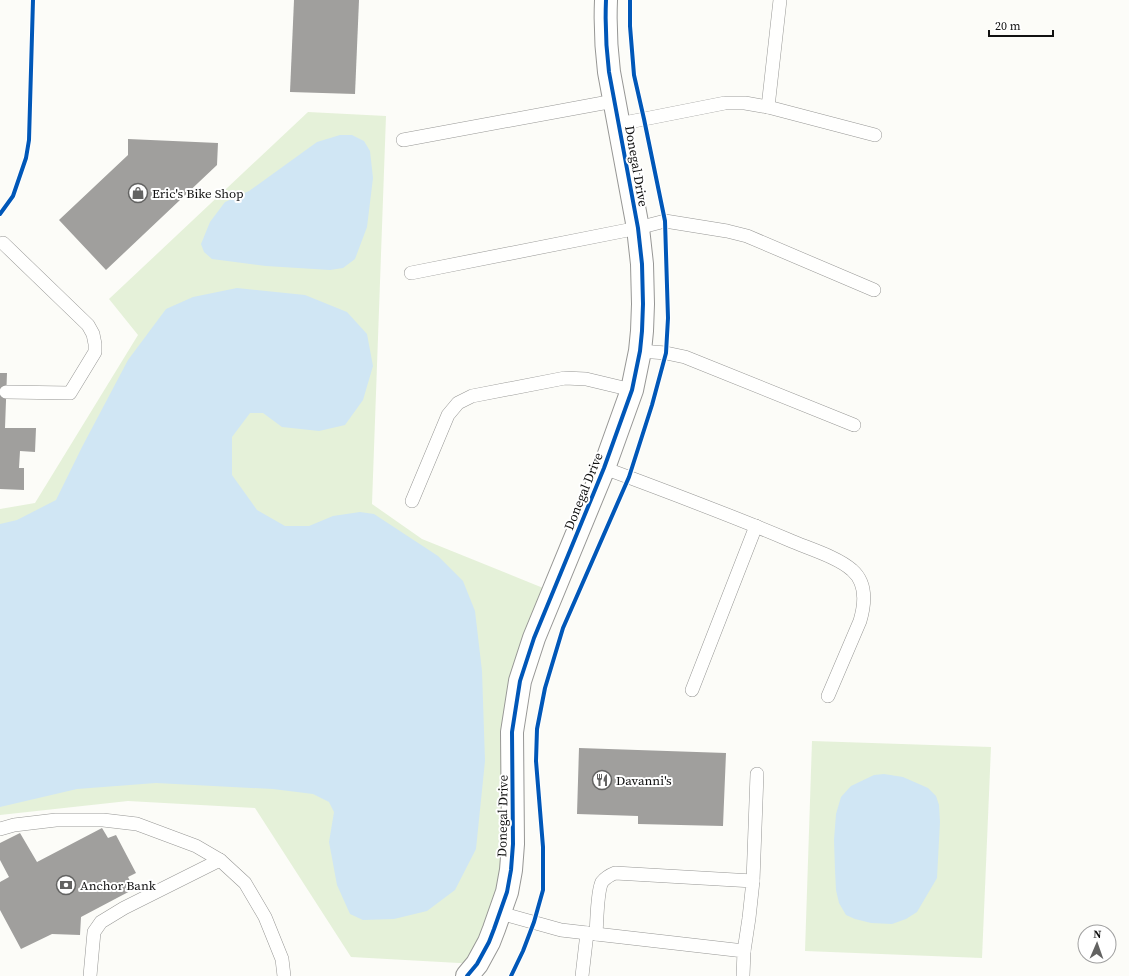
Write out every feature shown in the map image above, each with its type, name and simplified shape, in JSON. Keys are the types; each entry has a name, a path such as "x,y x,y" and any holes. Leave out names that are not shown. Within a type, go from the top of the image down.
{"street":[{"name":"Donegal Drive","path":"467,976 477,964 489,942 507,892 511,870 513,844 512,732 520,681 534,638 604,468 632,390 640,351 644,304 638,228 620,124 614,101 606,48 606,0"}],"lane":[{"path":"768,107 780,0"},
{"path":"403,140 614,101"},
{"path":"620,124 725,103 745,103 768,107 875,135"},
{"path":"411,273 638,228 665,221 727,230 746,236 874,290"},
{"path":"3,242 88,325 93,334 95,344 95,352 70,393 6,392"},
{"path":"640,351 685,356 854,425"},
{"path":"412,501 448,415 458,403 472,396 565,378 586,379 632,390"},
{"path":"604,468 756,526 840,561 853,571 861,583 864,596 863,610 860,622 828,696"},
{"path":"692,690 756,526"},
{"path":"743,976 744,951 749,918 752,881 757,774"},
{"path":"0,830 14,825 56,820 103,820 137,824 196,846 220,860 245,884 265,917 282,959 284,976"},
{"path":"90,976 94,932 101,922 124,908 220,860"},
{"path":"582,976 602,883 608,875 615,873 752,881"},
{"path":"500,913 561,930 744,951"}],"green space":[{"path":"308,112 386,116 372,504 422,539 553,592 520,681 513,844 477,964 351,957 255,808 128,801 0,815 0,509 35,503 138,335 109,299"},
{"path":"812,741 991,747 982,958 805,951"}],"water":[{"path":"340,135 352,135 364,141 370,151 373,178 367,227 355,259 343,268 330,270 266,266 212,259 204,252 201,244 210,222 225,202 249,191 317,142"},
{"path":"237,288 305,295 347,312 367,334 373,366 363,400 345,425 319,431 282,427 263,413 250,413 232,437 232,475 257,510 285,526 309,526 333,516 360,512 374,514 438,556 463,581 475,611 482,671 485,761 476,849 455,890 427,911 394,919 363,920 350,914 337,885 329,842 334,812 329,802 313,794 273,789 156,783 77,789 0,807 0,524 17,520 56,500 128,360 166,309 193,297"},
{"path":"884,774 903,777 928,788 936,796 939,805 940,822 937,878 917,912 906,919 892,924 871,923 846,915 839,903 836,890 834,840 836,814 841,797 851,786 874,775"}],"building":[{"path":"294,0 359,0 355,94 290,92"},
{"name":"Eric's Bike Shop","path":"128,139 218,143 217,165 106,270 59,220 128,155"},
{"path":"0,373 7,373 5,428 36,428 35,452 20,451 19,468 24,468 24,490 0,489"},
{"path":"579,748 726,753 723,826 638,824 638,816 577,814"},
{"name":"Anchor Bank","path":"102,828 108,838 116,835 136,873 128,877 134,889 81,917 80,935 52,934 21,949 0,910 0,882 9,877 0,860 0,843 20,833 37,862"}],"cycle path":[{"path":"0,214 13,196 26,158 29,140 33,0"},
{"path":"467,976 477,964 489,942 507,892 511,870 513,844 512,732 520,681 534,638 604,468 632,390 640,351 643,304 642,264 638,228 609,72 606,36 606,0"},
{"path":"511,976 523,951 534,922 543,890 543,847 536,761 537,729 545,688 563,628 629,477 652,405 666,353 668,318 665,221 634,75 630,26 630,0"}],"place":[{"name":"Eric's Bike Shop","path":"138,193"},
{"name":"Davanni's","path":"602,780"},
{"name":"Anchor Bank","path":"66,885"}]}
